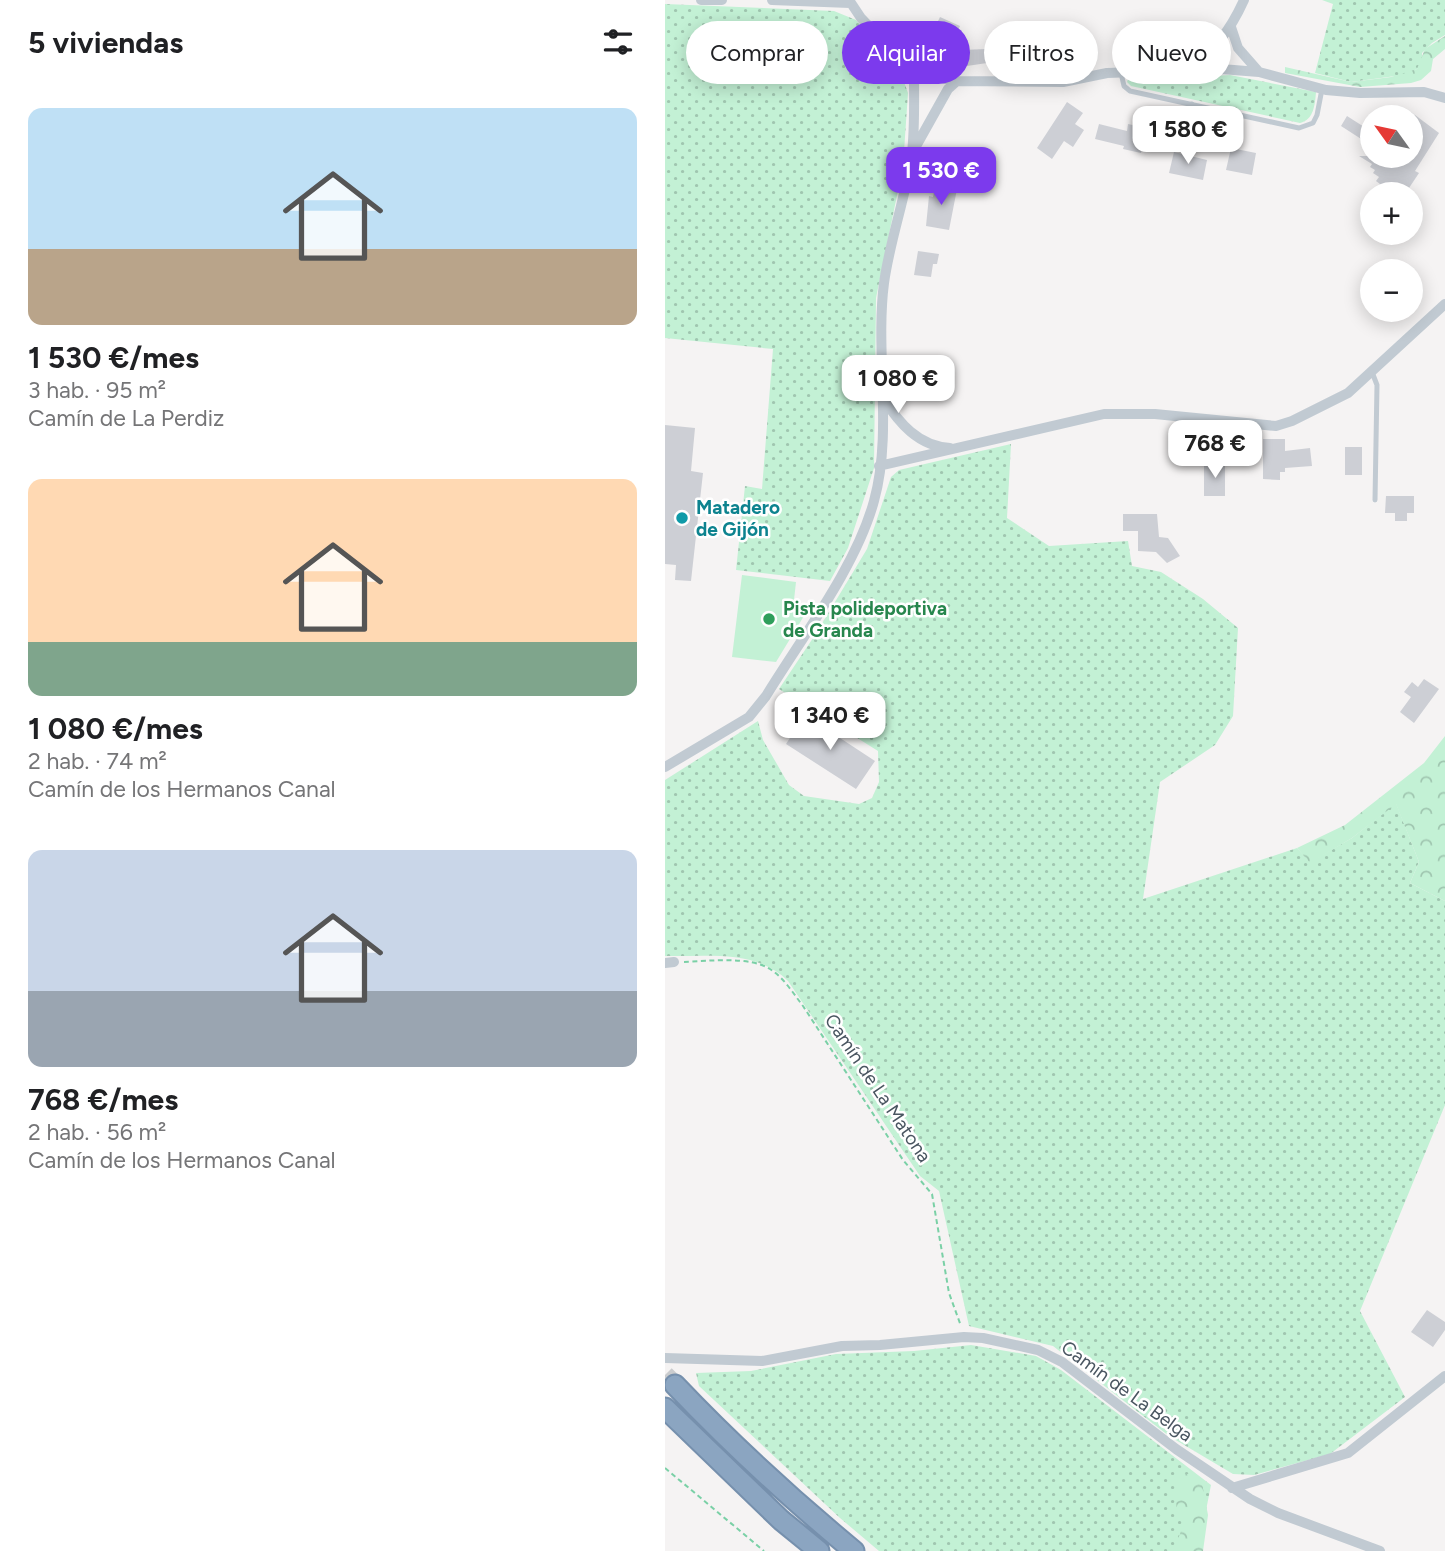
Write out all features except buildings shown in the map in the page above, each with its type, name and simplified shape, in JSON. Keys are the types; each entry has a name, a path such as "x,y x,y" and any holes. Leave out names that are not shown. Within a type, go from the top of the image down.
{"highway":[{"path":"675,1385 794,1502 854,1551"},
{"path":"665,1408 781,1520 820,1551"}],"street":[{"path":"701,0 722,0"},
{"path":"772,0 849,2 866,21"},
{"path":"1244,0 1231,27 1238,48 1259,72"},
{"path":"1231,70 1259,72 1322,89 1360,93 1424,92 1445,98"},
{"path":"970,81 1063,82 1112,74"},
{"path":"665,767 749,717 766,696 853,556 874,500 883,398 883,293 912,153 914,84"},
{"path":"912,153 948,89 954,84"},
{"path":"879,466 1104,414 1154,414 1276,426 1292,421 1348,393 1445,304"},
{"path":"883,398 912,435 936,445 956,449"},
{"name":"Camín de La Belga","path":"665,1358 761,1361 842,1346 964,1337 983,1338 1050,1354 1232,1488 1278,1513 1380,1551"},
{"path":"1232,1488 1348,1453 1445,1376"}],"lane":[{"path":"1124,84 1130,91 1306,127 1313,123 1317,115 1322,89"},
{"path":"1191,116 1192,104"},
{"path":"1372,373 1377,385 1375,500"}],"path":[{"name":"Camín de La Matona","path":"670,962 755,963 771,970 785,982 903,1160 933,1194 949,1293 964,1337"},
{"path":"665,1468 764,1551"}],"green space":[{"path":"1322,0 1445,0 1445,35 1422,53 1422,62 1417,69 1403,75 1351,82 1315,73 1333,4"},
{"path":"665,4 834,11 856,20 842,21 842,84 905,84 908,93 903,166 876,298 874,468 848,548 830,581 736,570 745,486 762,489 773,349 665,338"},
{"path":"1445,36 1445,49 1433,59 1431,71 1421,80 1411,83 1360,87 1285,73 1285,67 1351,82 1391,77 1417,69 1425,49"},
{"path":"1231,75 1316,92 1311,115 1300,123 1129,84 1231,84"},
{"path":"1011,444 1007,518 1049,546 1128,541 1132,566 1161,572 1203,599 1238,628 1233,716 1215,745 1160,782 1143,899 1297,848 1310,862 1352,838 1396,803 1419,862 1410,883 1445,901 1445,1105 1360,1311 1405,1397 1330,1454 1254,1475 1233,1474 1169,1436 1053,1346 969,1326 939,1191 920,1176 788,981 775,971 746,959 665,956 665,780 758,721 763,740 789,785 804,796 859,804 872,798 879,782 878,751 779,689 867,549 891,477 899,470"},
{"name":"Pista polideportiva de Granda","path":"742,575 796,582 793,609 807,611 776,662 732,657"},
{"path":"1445,736 1445,901 1410,883 1419,862 1396,804 1352,838 1310,863 1297,848 1345,825 1424,763"},
{"path":"971,1345 1036,1356 1061,1370 1211,1485 1198,1551 879,1551 699,1386 696,1373 751,1371 836,1354 914,1351"},
{"path":"1184,1473 1201,1478 1208,1515 1203,1551 1172,1551 1183,1520 1177,1515 1175,1481"}],"tunnel":[{"path":"665,1375 675,1385"}],"place":[{"name":"Matadero de Gijón","path":"682,518"},
{"name":"Pista polideportiva de Granda","path":"769,619"}]}
